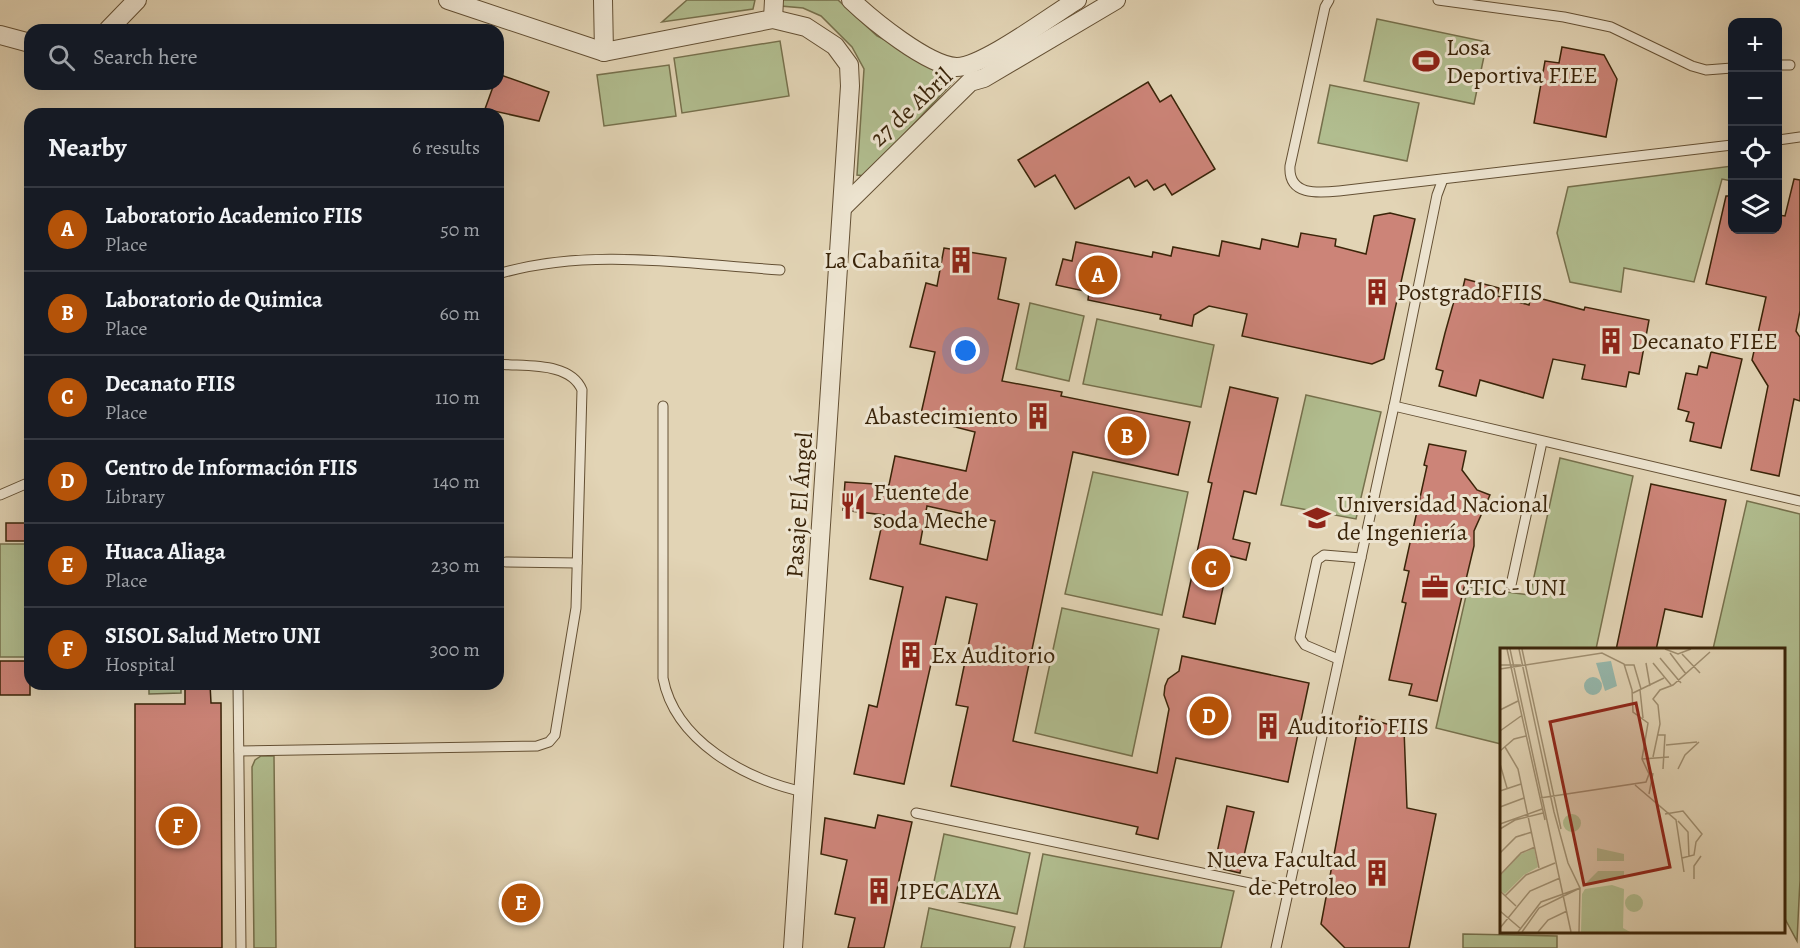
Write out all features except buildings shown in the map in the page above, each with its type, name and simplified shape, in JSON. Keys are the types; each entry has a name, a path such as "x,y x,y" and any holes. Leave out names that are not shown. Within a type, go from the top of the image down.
{"street":[{"path":"114,24 137,0"},
{"path":"448,0 604,52 773,19 774,0"},
{"path":"603,0 604,52"},
{"path":"851,0 880,27 933,59 956,67 983,60 1077,0"},
{"name":"27 de Abril","path":"843,207 970,82 984,78 1116,0"},
{"name":"Pasaje El Ángel","path":"773,19 806,27 823,36 835,46 849,66 843,207 794,948"},
{"path":"0,34 24,41"}],"lane":[{"path":"1329,0 1323,16 1289,175 1294,185 1314,193 1728,145"},
{"path":"1438,0 1564,17 1611,27 1692,66 1706,70 1728,68"},
{"path":"1782,65 1790,65"},
{"path":"1782,139 1800,137"},
{"path":"1276,948 1394,406 1437,195 1443,179"},
{"path":"504,272 533,265 584,260 780,270"},
{"path":"239,751 537,746 549,742 555,735 559,724 576,608 582,390 579,382 566,372 504,365"},
{"path":"663,405 663,678 668,697 684,725 726,759 764,781 804,792"},
{"path":"1394,406 1800,501"},
{"path":"1511,585 1542,442"},
{"path":"0,495 24,485"},
{"path":"1338,659 1305,645 1300,638 1317,560 1324,555 1361,558"},
{"path":"506,562 578,563"},
{"path":"238,690 241,948"},
{"path":"916,813 1288,891"}],"green space":[{"path":"687,0 755,0 753,9 662,22"},
{"path":"782,0 838,0 877,36 922,59 954,81 865,176 857,175 864,69 852,47 821,16 803,8 781,6"},
{"name":"Losa Deportiva FIEE","path":"1377,19 1487,42 1474,104 1364,81"},
{"path":"780,41 789,96 682,113 674,58"},
{"path":"669,65 676,116 604,126 597,75"},
{"path":"1330,85 1419,103 1407,161 1318,143"},
{"path":"1728,167 1728,180 1722,179 1694,282 1624,268 1621,292 1570,282 1557,233 1568,187"},
{"path":"1030,303 1084,316 1069,381 1016,369"},
{"path":"1097,319 1214,345 1201,407 1083,384"},
{"path":"1306,395 1381,412 1356,519 1281,505"},
{"path":"1560,458 1633,476 1596,648 1500,648 1500,744 1436,728 1468,587 1530,595"},
{"path":"1093,472 1188,492 1162,615 1065,594"},
{"path":"1747,501 1800,514 1800,880 1797,941 1785,919 1785,648 1713,648"},
{"path":"0,544 24,544 24,657 0,657"},
{"path":"1062,608 1159,629 1132,756 1035,733"},
{"path":"149,690 181,690 181,693 149,694"},
{"path":"261,756 274,756 276,948 254,948 252,767 255,760"},
{"path":"944,834 1030,853 1017,914 931,896"},
{"path":"1043,854 1234,891 1221,948 1024,948"},
{"path":"929,908 1015,927 1010,948 921,948"},
{"path":"1463,934 1557,936 1557,948 1463,948"}],"place":[{"name":"Losa Deportiva FIEE","path":"1426,61"},
{"name":"La Cabañita","path":"961,260"},
{"name":"Laboratorio Academico FIIS","path":"1098,275"},
{"name":"Postgrado FIIS","path":"1377,292"},
{"name":"Decanato FIEE","path":"1611,341"},
{"name":"Abastecimiento","path":"1038,416"},
{"name":"Laboratorio de Quimica","path":"1127,436"},
{"name":"Fuente de soda Meche","path":"853,506"},
{"name":"Universidad Nacional de Ingeniería","path":"1317,518"},
{"name":"Decanato FIIS","path":"1211,568"},
{"name":"CTIC - UNI","path":"1435,587"},
{"name":"Ex Auditorio","path":"911,655"},
{"name":"Centro de Información FIIS","path":"1209,716"},
{"name":"Auditorio FIIS","path":"1268,726"},
{"name":"SISOL Salud Metro UNI","path":"178,826"},
{"name":"Nueva Facultad de Petroleo","path":"1377,873"},
{"name":"IPECALYA","path":"879,891"},
{"name":"Huaca Aliaga","path":"521,903"}]}
